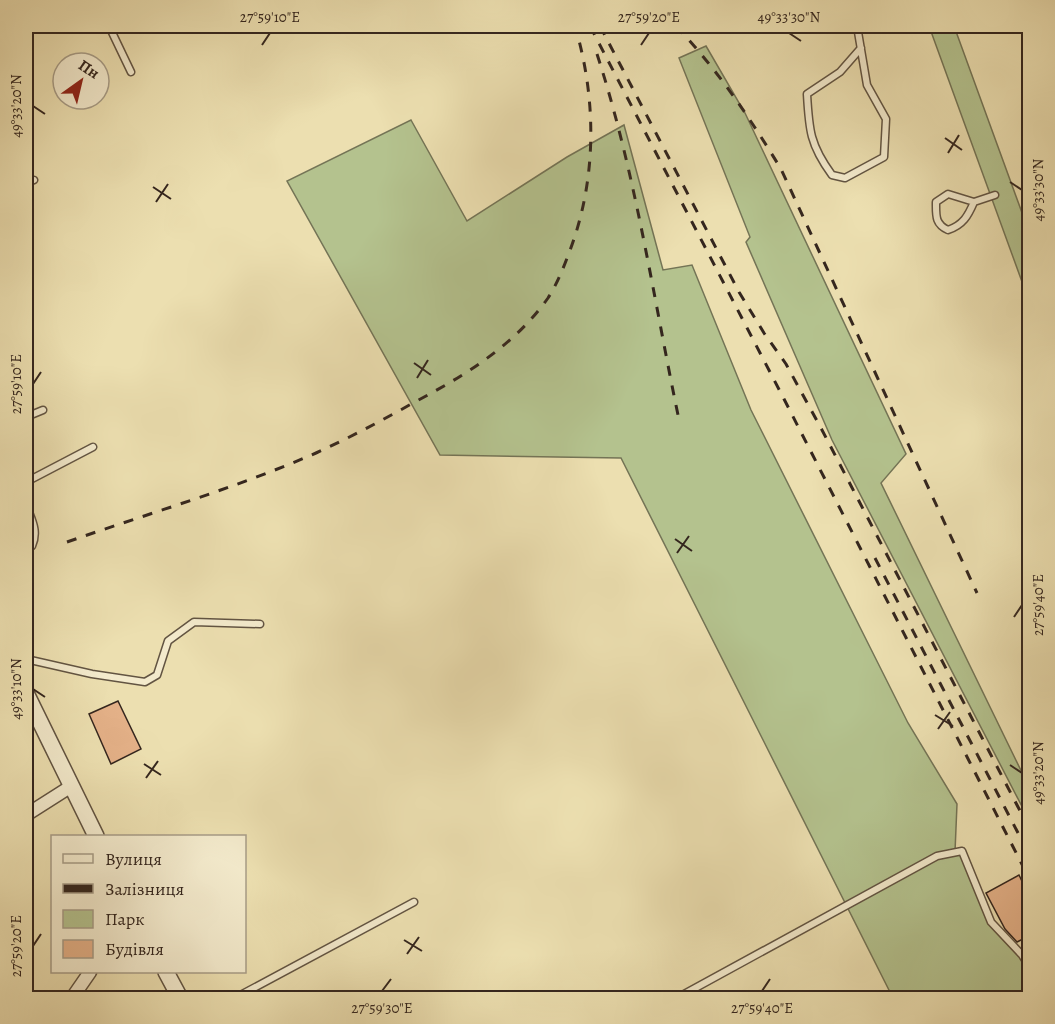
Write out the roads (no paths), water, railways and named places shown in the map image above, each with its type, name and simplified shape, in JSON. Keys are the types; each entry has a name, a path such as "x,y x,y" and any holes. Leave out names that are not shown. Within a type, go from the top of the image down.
{"street":[{"path":"26,693 29,706 95,835"},
{"path":"26,815 70,787"},
{"path":"72,999 89,973"},
{"path":"167,973 180,999"}],"lane":[{"path":"109,26 131,72"},
{"path":"857,26 861,48 867,86 886,119 884,157 844,178 832,175 819,157 810,134 807,94 840,72 861,48"},
{"path":"26,183 34,180"},
{"path":"974,201 964,222 948,230 940,226 936,219 936,202 948,194 974,201 995,195"},
{"path":"26,417 43,410"},
{"path":"26,482 93,447"},
{"path":"26,504 35,526 36,539 26,550"},
{"path":"26,659 92,674 145,682 157,675 168,641 194,622 260,624"},
{"path":"677,999 937,856 962,851 991,922 1022,955 1029,968"},
{"path":"235,999 414,902"}],"railway":[{"path":"67,542 224,489 286,466 328,447 451,382 487,358 520,331 548,298 557,282 569,253 585,197 591,140 590,111 587,82 575,26"},
{"path":"590,26 1030,880"},
{"path":"600,26 739,292 786,364 822,430 1030,830"},
{"path":"676,26 732,95 781,169 977,593"},
{"path":"597,54 633,188 678,415"},
{"path":"875,558 1030,856"}]}
